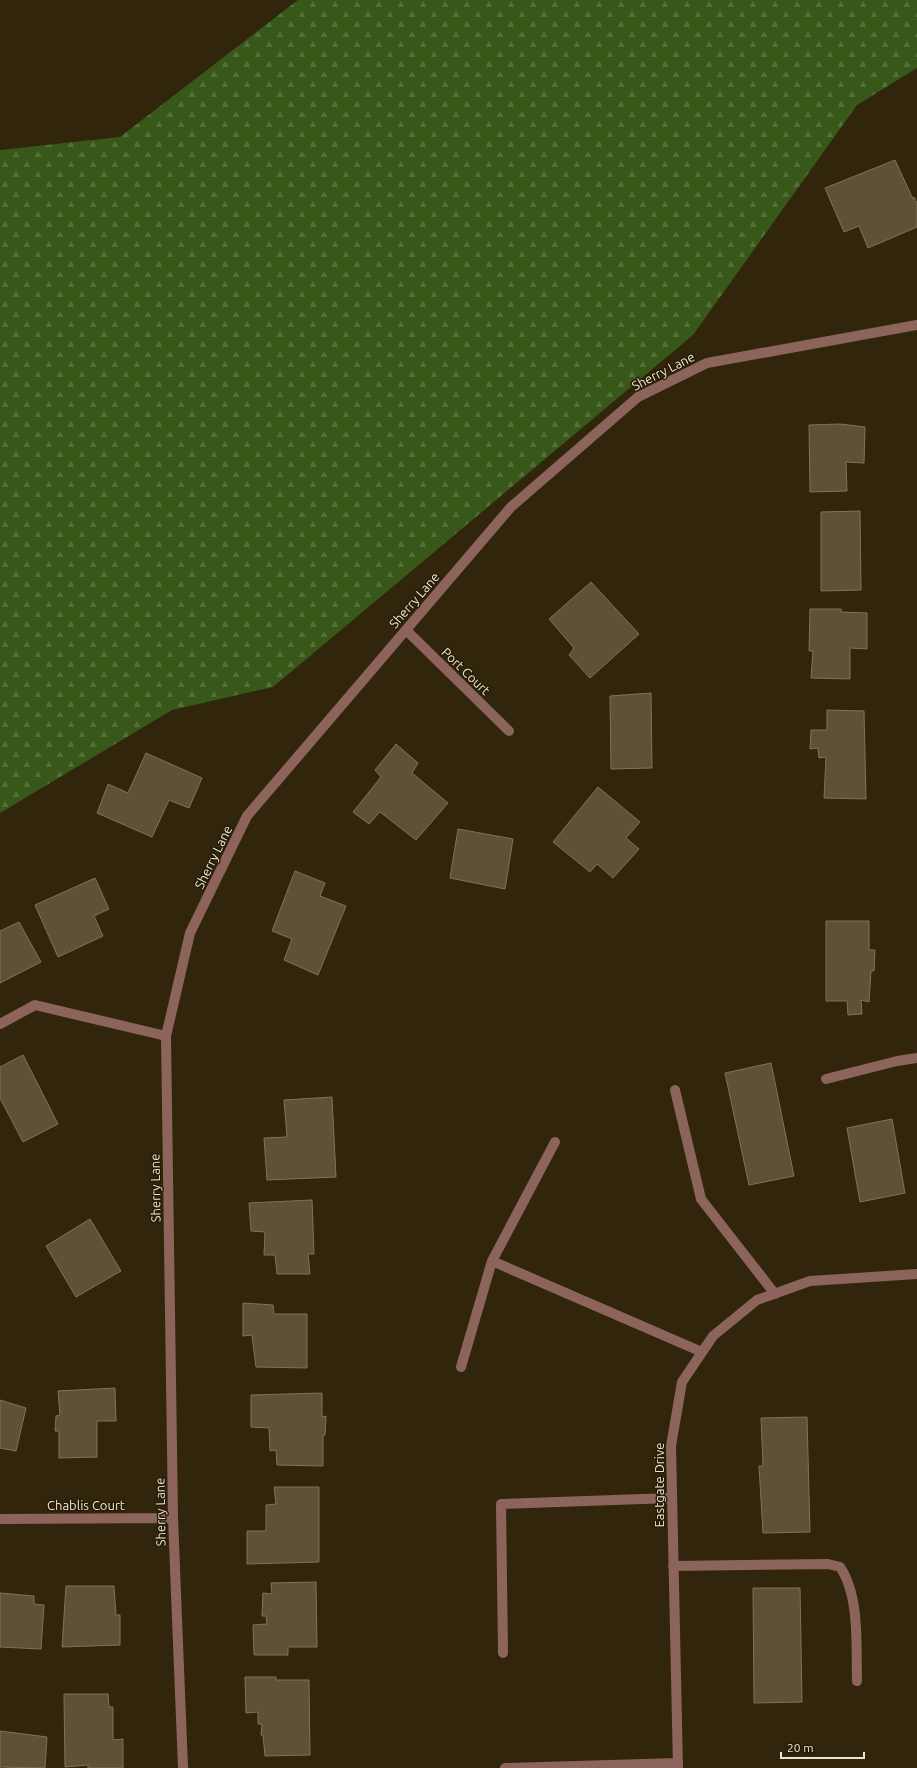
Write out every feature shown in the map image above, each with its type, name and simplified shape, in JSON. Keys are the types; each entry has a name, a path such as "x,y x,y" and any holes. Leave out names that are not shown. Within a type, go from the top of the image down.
{"street":[{"name":"Sherry Lane","path":"183,1768 173,1518 166,1036 190,933 247,816 510,508 638,397 707,363 917,325"},
{"name":"Port Court","path":"406,630 509,730"},
{"path":"0,1024 35,1005 166,1036"},
{"path":"826,1079 897,1061 917,1058"},
{"path":"675,1090 701,1199 775,1294"},
{"path":"462,1367 492,1261 555,1142"},
{"path":"492,1261 702,1352"},
{"name":"Eastgate Drive","path":"678,1766 671,1446 682,1382 713,1336 757,1300 810,1281 917,1274"},
{"path":"503,1653 501,1504 671,1498"},
{"name":"Chablis Court","path":"0,1519 173,1518"},
{"path":"673,1566 828,1564 840,1567 847,1576 854,1609 857,1681"},
{"path":"505,1768 678,1766"}],"green space":[{"path":"298,0 917,0 917,68 857,105 693,335 273,687 172,710 0,813 0,150 120,137"}],"building":[{"path":"895,160 913,199 914,197 917,203 917,227 868,248 859,226 844,232 825,188"},
{"path":"840,424 865,427 864,463 846,462 847,491 810,492 809,425"},
{"path":"860,511 861,590 821,591 821,512"},
{"path":"591,582 639,634 590,678 569,655 574,648 549,619"},
{"path":"810,609 841,609 841,612 867,613 867,649 850,648 850,679 811,678 813,651 809,651"},
{"path":"651,693 652,768 611,769 610,696"},
{"path":"827,710 864,711 866,799 824,798 826,757 819,758 818,748 810,749 811,730 827,730"},
{"path":"396,744 418,763 412,773 448,803 416,840 380,812 369,824 353,812 381,777 375,770"},
{"path":"146,753 202,778 189,808 169,800 152,837 97,813 108,784 128,793"},
{"path":"598,787 640,822 626,838 639,849 613,878 597,864 590,872 553,842"},
{"path":"458,829 513,839 505,889 450,878"},
{"path":"295,871 325,883 320,896 346,906 318,975 284,960 292,939 272,931"},
{"path":"95,878 109,909 94,916 103,936 58,957 35,905"},
{"path":"826,921 869,921 869,950 875,950 874,971 871,971 869,1002 861,1000 862,1014 848,1015 847,1001 826,1001"},
{"path":"19,922 41,962 0,983 0,931"},
{"path":"23,1055 58,1124 23,1142 0,1098 0,1067"},
{"path":"771,1063 794,1176 749,1185 725,1073"},
{"path":"332,1097 336,1177 267,1180 264,1138 287,1137 284,1100"},
{"path":"892,1119 905,1193 860,1202 847,1128"},
{"path":"312,1200 314,1254 308,1254 310,1274 277,1274 275,1255 264,1255 265,1232 251,1231 249,1203"},
{"path":"90,1219 121,1271 76,1297 46,1246"},
{"path":"243,1303 273,1305 274,1314 307,1314 307,1368 256,1367 252,1335 243,1336"},
{"path":"115,1388 116,1421 97,1421 97,1457 59,1458 59,1431 55,1431 56,1416 60,1415 58,1391"},
{"path":"322,1393 322,1417 326,1416 325,1435 323,1435 323,1466 277,1465 276,1450 270,1451 269,1428 251,1427 251,1395"},
{"path":"0,1400 26,1408 16,1451 0,1448"},
{"path":"807,1417 810,1532 763,1533 759,1466 763,1466 761,1418"},
{"path":"274,1487 319,1487 319,1562 247,1564 247,1531 266,1531 266,1505 276,1504"},
{"path":"316,1582 317,1647 288,1647 288,1655 254,1655 253,1625 267,1624 266,1616 262,1616 263,1593 272,1594 271,1583"},
{"path":"66,1586 114,1586 116,1615 120,1615 120,1645 62,1647"},
{"path":"753,1588 800,1588 802,1702 754,1703"},
{"path":"0,1593 34,1596 34,1604 44,1605 41,1649 0,1647"},
{"path":"245,1677 276,1677 276,1680 309,1680 310,1755 265,1756 263,1735 261,1735 262,1724 258,1724 258,1712 246,1713"},
{"path":"64,1694 108,1694 109,1707 113,1707 113,1740 123,1739 123,1768 88,1768 88,1765 65,1767"},
{"path":"0,1731 47,1737 45,1768 0,1767"}]}
